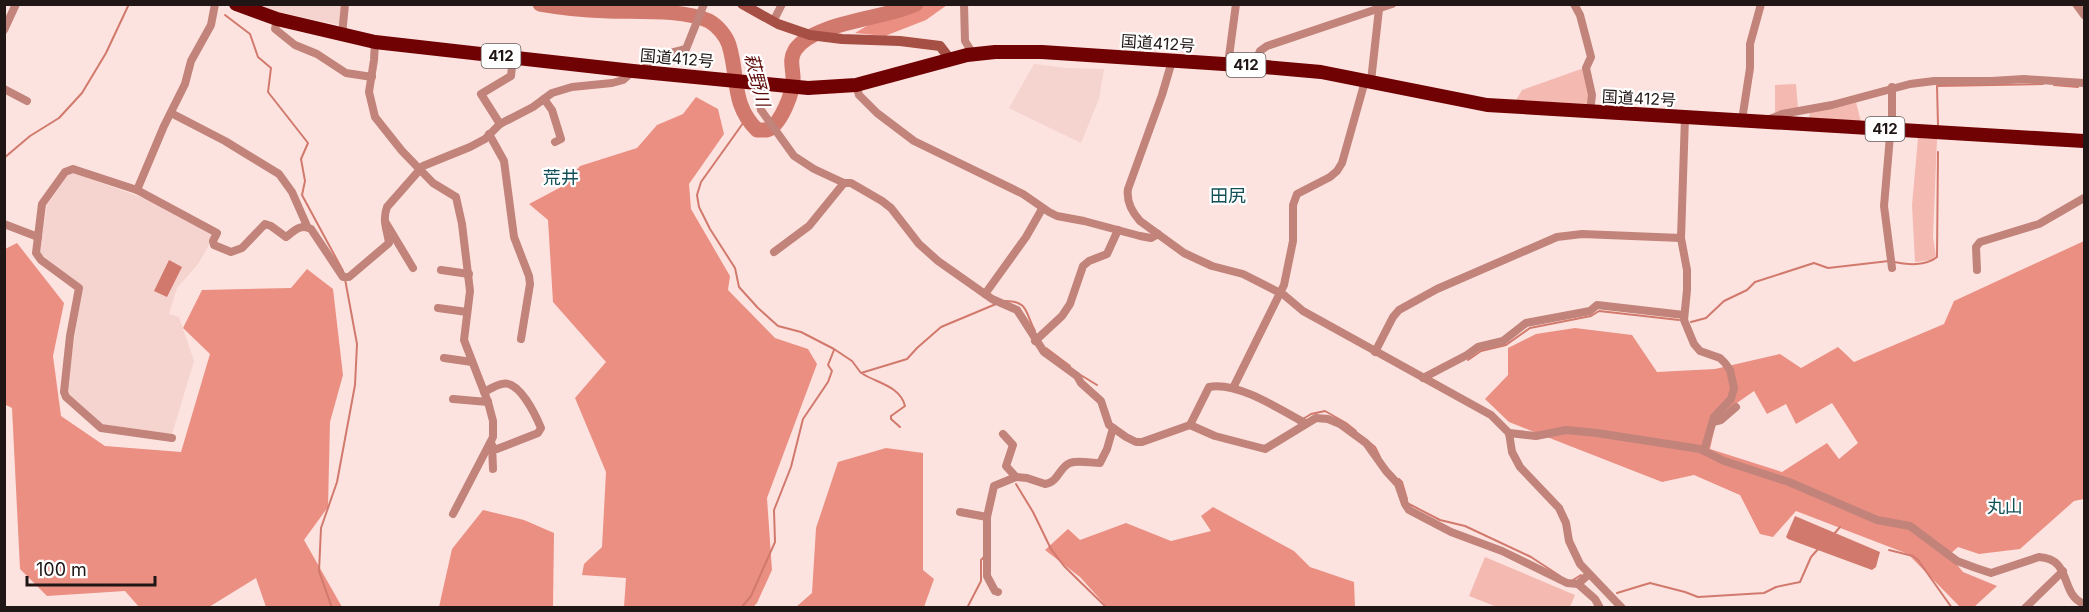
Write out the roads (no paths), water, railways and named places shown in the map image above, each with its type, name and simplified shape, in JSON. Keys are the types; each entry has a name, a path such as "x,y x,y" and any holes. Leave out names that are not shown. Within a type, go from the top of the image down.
{"highway":[{"name":"国道412号","path":"236,4 277,19 375,42 808,88 856,85 972,55 995,52 1042,52 1321,72 1466,102 1590,112 2085,141"}],"street":[{"path":"4,30 16,4"},
{"path":"137,190 185,84 191,62 210,25 216,4"},
{"path":"342,35 345,4"},
{"path":"742,4 773,22 810,35 940,46 950,59"},
{"path":"773,22 782,4"},
{"path":"964,4 962,15 965,41 972,55"},
{"path":"1228,64 1236,4"},
{"path":"1254,66 1260,51 1267,46 1392,4"},
{"path":"1574,4 1580,15 1591,57 1586,68 1592,96 1590,112"},
{"path":"1742,120 1750,68 1750,44 1761,4"},
{"path":"2076,4 2085,15"},
{"path":"171,113 225,141 279,174 292,192 307,226 339,274 349,277 389,243 384,225 387,207 423,166 470,147 500,124 533,107 552,93 572,87 622,80 656,57 686,49 703,7"},
{"path":"1233,388 1284,285 1293,241 1294,200 1297,194 1330,177 1342,164 1368,81 1379,9"},
{"path":"277,19 276,29 295,45 317,54 346,73 372,77"},
{"path":"375,42 369,92 375,117 420,170 433,183 456,198 463,229 470,291 464,340 493,421 493,469"},
{"path":"500,124 481,94 511,76 513,57"},
{"path":"1172,61 1127,194 1135,216 1200,262 1243,274 1280,292 1303,311 1491,415 1509,433 1514,457 1535,484 1559,508 1566,523 1569,541 1575,556 1588,575 1619,604"},
{"path":"1763,122 1782,114 1832,105 1892,87 1934,81 2024,79 2085,83"},
{"path":"755,82 761,110 794,156 814,169 844,183 851,183 891,208 919,244 994,300 1017,310 1038,338 1044,352 1077,376 1081,383 1101,401 1108,425 1136,442 1191,425 1215,436 1265,449 1305,423 1316,418 1328,419 1340,424 1366,443 1398,484 1409,510 1451,532 1518,558 1567,583 1579,583 1588,575"},
{"path":"856,85 859,95 877,113 914,141 1015,190 1057,216 1084,220 1151,238 1158,234"},
{"path":"1892,87 1892,130 1884,206 1892,264"},
{"path":"4,89 27,101"},
{"path":"544,99 552,110 562,140"},
{"path":"1685,117 1680,238 1687,270 1684,320 1696,347 1702,352 1720,358 1730,370 1734,392 1713,422 1704,451"},
{"path":"489,134 504,161 514,237 529,276 530,284 521,339"},
{"path":"171,438 101,428 66,397 64,392 70,336 79,288 41,260 36,253 42,204 65,172 73,170 137,190 217,233 214,244 231,252 242,248 265,224 286,237 303,226 307,226"},
{"path":"774,252 809,226 844,183"},
{"path":"1977,270 1976,248 1980,242 2039,224 2085,198"},
{"path":"986,294 1026,237 1042,208"},
{"path":"385,222 413,268"},
{"path":"4,224 38,237"},
{"path":"1038,338 1062,316 1070,304 1083,266 1107,254 1118,230"},
{"path":"1375,352 1399,310 1437,289 1557,237 1582,234 1680,238"},
{"path":"441,270 469,274"},
{"path":"1423,378 1478,347 1503,341 1526,323 1590,311 1598,305 1684,315"},
{"path":"438,308 468,312"},
{"path":"444,358 472,362"},
{"path":"484,392 503,383 509,384 529,402 541,428 538,434 492,448"},
{"path":"1191,425 1209,387 1214,386 1233,388 1305,423"},
{"path":"453,399 488,402"},
{"path":"1713,422 1721,420 1736,407"},
{"path":"995,592 987,576 987,517 994,486 1016,477 1046,484 1056,480 1067,464 1072,462 1100,463 1113,428"},
{"path":"1509,433 1536,435 1566,430 1704,451 1724,461 1789,482 1877,520 1910,526 1957,561 1991,573 2038,557 2048,558 2063,571 2072,595 2085,604"},
{"path":"1003,434 1012,445 1006,466 1016,477"},
{"path":"453,514 493,437"},
{"path":"960,512 987,517"},
{"path":"2025,608 2063,571"},
{"path":"1579,583 1595,599 1600,608"}],"waterway":[{"path":"4,158 30,136 59,118 82,93 106,53 129,4"},
{"name":"萩野川","path":"540,4 591,10 673,13 709,21 718,28 728,42 739,100 757,130 767,130 782,115 793,83 793,54 804,41 833,27 916,4"},
{"path":"225,15 250,34 258,57 271,68 268,92 308,143 301,159 305,181 302,195 343,271"},
{"path":"1938,125 1937,86 2043,84"},
{"path":"2054,85 2078,87"},
{"path":"746,119 701,182 697,195 699,207 710,229 735,268 739,287 778,326 801,332 834,349 852,361 861,373 907,359 941,327 996,304"},
{"path":"1894,262 1916,264 1937,257 1938,152"},
{"path":"1691,322 1706,318 1724,301 1747,290 1755,282 1814,263 1828,268 1889,261"},
{"path":"332,608 319,571 321,528 337,482 355,385 357,344 345,279"},
{"path":"1005,301 1022,306 1035,331"},
{"path":"1468,360 1481,351 1506,345 1530,328 1591,316 1599,311 1679,320"},
{"path":"1046,348 1070,366"},
{"path":"741,608 751,596 775,542 774,510 791,467 803,419 828,382 832,371 828,365 834,350"},
{"path":"863,374 893,389 902,399 905,406 891,416 891,419 900,427"},
{"path":"1079,374 1097,385"},
{"path":"1303,419 1311,414 1325,411 1356,431"},
{"path":"1369,442 1375,447 1380,457"},
{"path":"1399,479 1407,499"},
{"path":"1016,484 1051,549 1064,566 1107,608"},
{"path":"1409,504 1440,520 1465,526 1531,557 1560,576"},
{"path":"1834,534 1840,527"},
{"path":"1617,593 1650,583 1698,597 1764,593 1776,587 1800,582 1811,557 1819,548"},
{"path":"1889,550 1913,556 1918,560 1952,608"},
{"path":"967,608 981,581 981,560 985,556"},
{"path":"1573,580 1581,575"}],"district":[{"name":"荒井","path":"561,178"},
{"name":"田尻","path":"1228,196"},
{"name":"丸山","path":"2005,507"}]}
